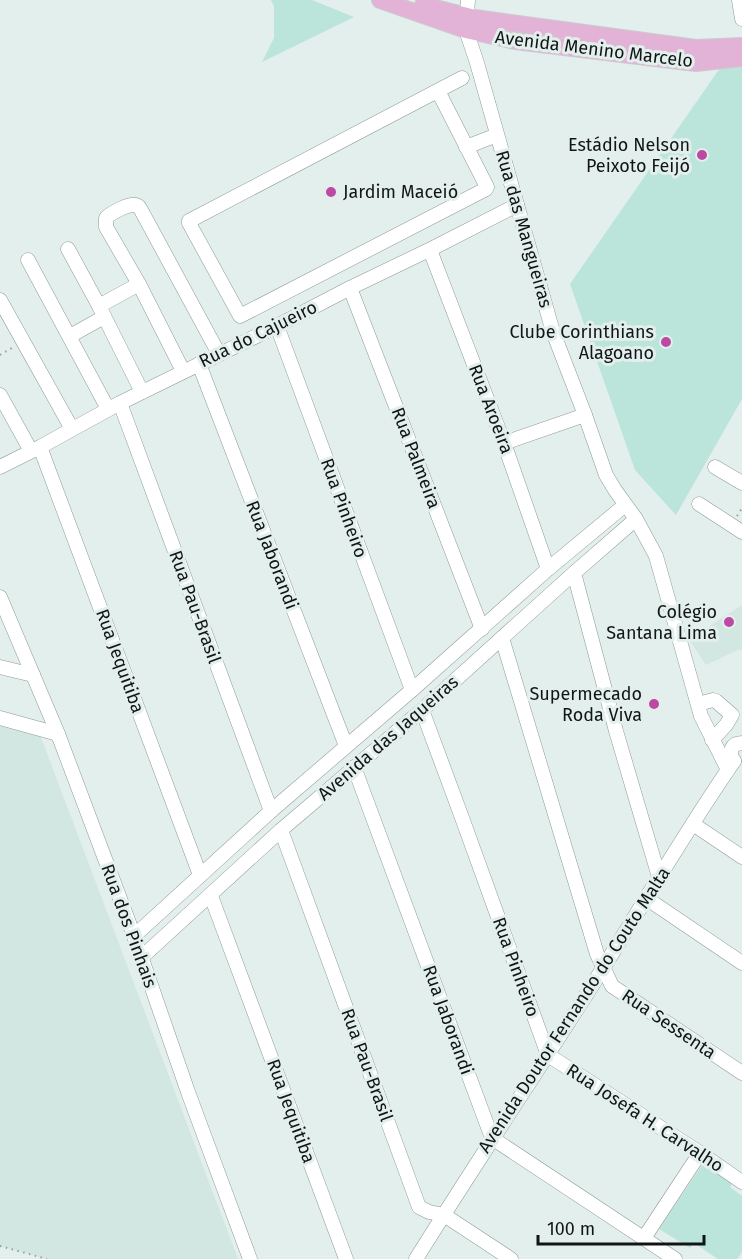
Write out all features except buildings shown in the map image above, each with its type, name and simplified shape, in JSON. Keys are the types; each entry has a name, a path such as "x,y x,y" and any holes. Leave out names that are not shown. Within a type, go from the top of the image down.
{"main road":[{"name":"Avenida Menino Marcelo","path":"380,0 466,15 515,41 696,63 742,58"},
{"name":"Avenida Menino Marcelo","path":"406,0 475,18 696,48 742,46"}],"street":[{"path":"739,0 742,19"},
{"name":"Rua das Mangueiras","path":"466,15 492,136 517,204 553,333 606,476 636,519 656,556 701,716 712,740 735,765"},
{"path":"438,91 486,189 241,316 238,315 189,221 462,78"},
{"path":"466,147 492,136"},
{"name":"Rua do Cajueiro","path":"0,467 114,406 430,250 517,204"},
{"path":"183,371 139,284 106,227 106,218 109,215 130,205 139,206 219,354"},
{"path":"68,249 142,392"},
{"name":"Rua Aroeira","path":"430,250 504,443 548,569"},
{"name":"Rua Pau-Brasil","path":"28,260 70,336 114,406 271,811"},
{"path":"70,336 139,284"},
{"name":"Rua Palmeira","path":"350,288 482,629"},
{"path":"0,300 72,429"},
{"name":"Rua Pinheiro","path":"277,326 412,690"},
{"name":"Rua Jaborandi","path":"199,364 346,746"},
{"name":"Rua Jequitiba","path":"0,395 36,449 200,875"},
{"path":"504,443 585,415"},
{"path":"715,467 742,483"},
{"path":"699,504 742,532"},
{"name":"Avenida das Jaqueiras","path":"134,936 271,811 548,569 625,505"},
{"name":"Avenida das Jaqueiras","path":"142,957 281,830 422,710 636,519"},
{"path":"574,573 613,720 659,877"},
{"name":"Rua dos Pinhais","path":"0,597 6,621 33,675 58,734 142,957 188,1092 250,1259"},
{"path":"502,638 603,968"},
{"path":"0,667 33,675"},
{"path":"698,704 714,700 737,717 712,740"},
{"name":"Rua Pinheiro","path":"422,710 548,1054"},
{"path":"0,718 58,734"},
{"name":"Avenida Doutor Fernando do Couto Malta","path":"416,1259 693,824 735,765 730,756 731,750 734,745 742,743"},
{"name":"Rua Jaborandi","path":"354,767 492,1138"},
{"path":"315,773 333,786"},
{"path":"693,824 742,857"},
{"name":"Rua Pau-Brasil","path":"281,830 419,1207 444,1215"},
{"name":"Rua Jequitiba","path":"211,896 346,1259"},
{"path":"646,898 742,963"},
{"name":"Rua Sessenta","path":"603,968 612,986 742,1073"},
{"name":"Rua Josefa H. Carvalho","path":"548,1054 742,1182"},
{"path":"492,1138 675,1259"},
{"path":"644,1238 700,1153"},
{"path":"444,1215 511,1259"}],"path":[{"path":"0,355 22,342"},
{"path":"0,1246 46,1259"}],"shaded area":[{"name":"Colégio Santana Lima","path":"742,605 742,651 740,649 706,665 689,639"},
{"path":"0,721 39,732 238,1259 47,1259 0,1246"}],"green space":[{"path":"271,0 312,0 354,17 262,62 274,38 274,6"},
{"name":"Clube Corinthians Alagoano","path":"742,66 742,399 676,515 635,470 570,284 720,68"},
{"path":"705,1161 735,1179 730,1187 742,1196 742,1252 737,1259 718,1259 694,1243 690,1248 659,1229"}],"place":[{"name":"Estádio Nelson Peixoto Feijó","path":"702,155"},
{"name":"Jardim Maceió","path":"331,192"},
{"name":"Clube Corinthians Alagoano","path":"666,342"},
{"name":"Colégio Santana Lima","path":"729,622"},
{"name":"Supermecado Roda Viva","path":"654,704"}]}
